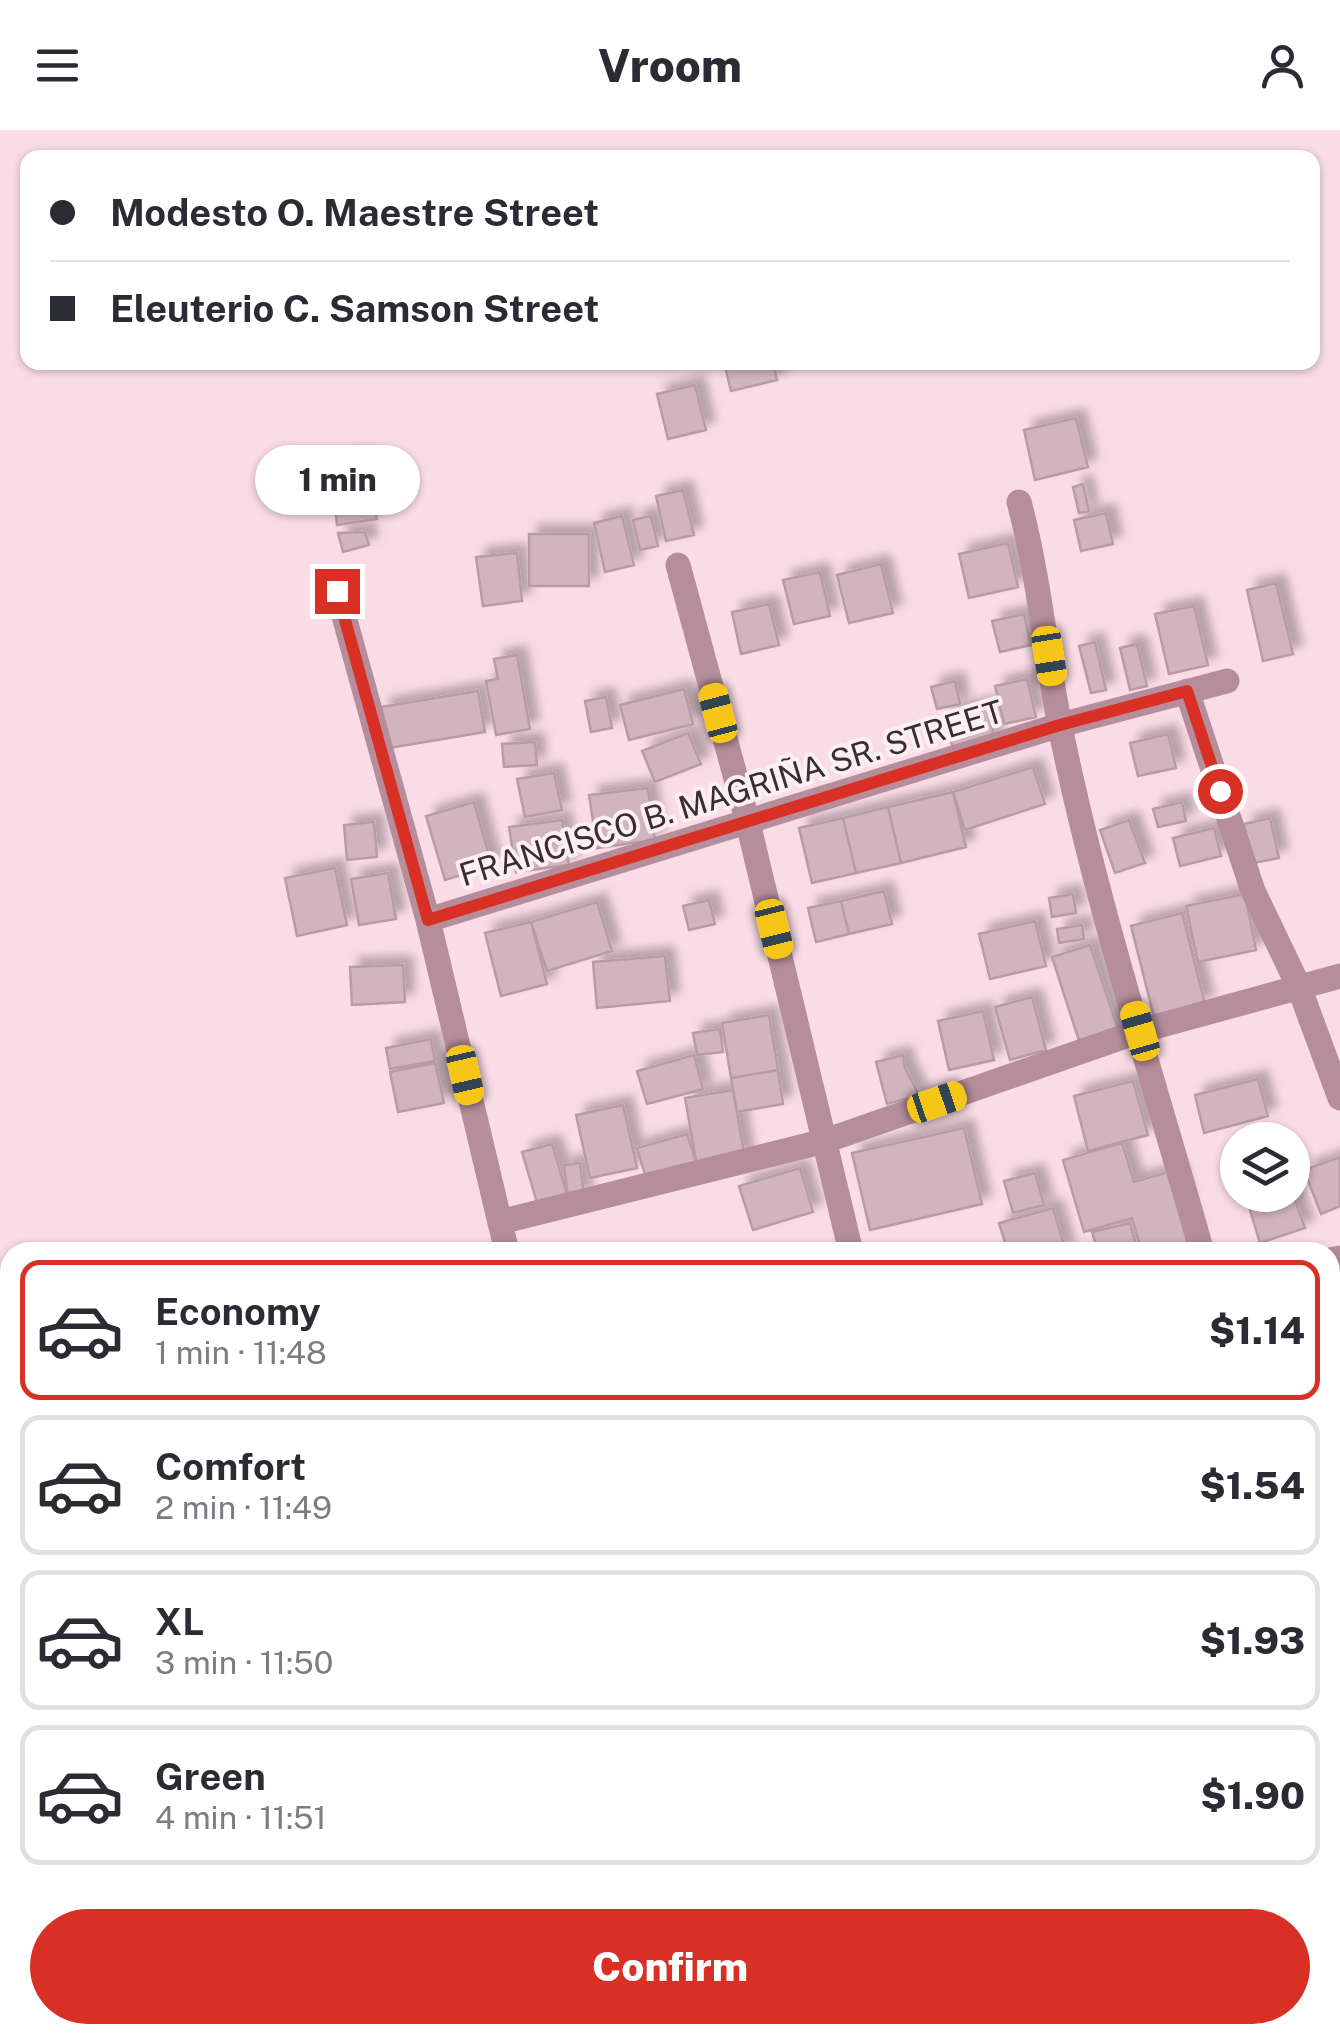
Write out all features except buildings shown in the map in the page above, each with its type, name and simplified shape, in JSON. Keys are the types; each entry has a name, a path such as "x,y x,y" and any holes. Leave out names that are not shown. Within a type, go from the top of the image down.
{"street":[{"path":"1019,502 1032,554 1060,725 1091,856 1199,1242"},
{"path":"678,565 748,823 849,1242"},
{"path":"337,591 428,920 505,1242"},
{"name":"FRANCISCO B. MAGRIÑA SR. STREET","path":"428,920 1060,725 1228,681"},
{"path":"1187,691 1253,891 1299,987 1340,1098"},
{"path":"500,1222 825,1141 1140,1031 1340,976"}],"route":[{"path":"337,591 428,920 1060,725 1187,691 1220,791"}]}
